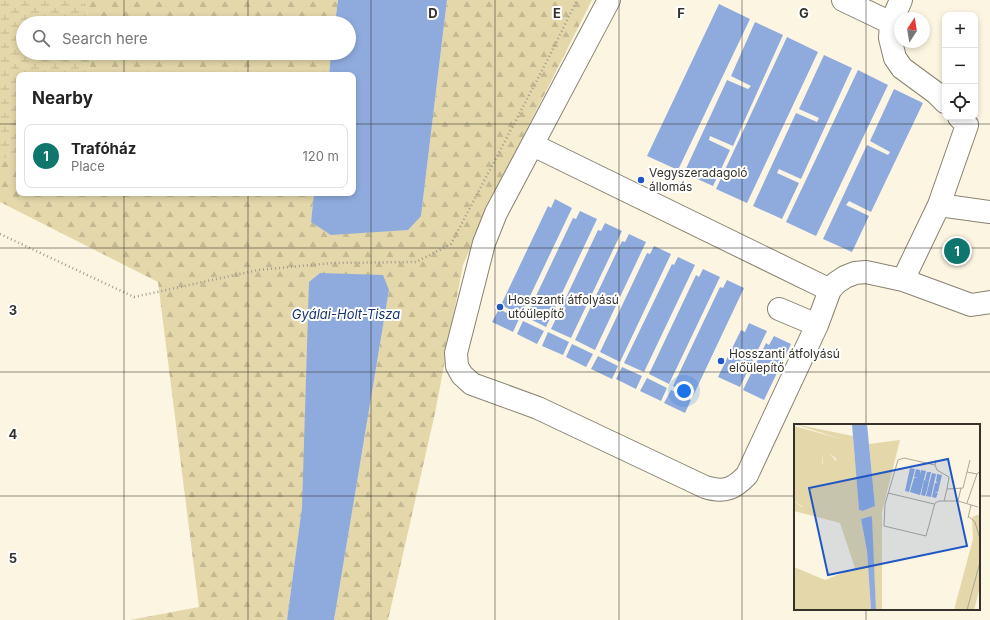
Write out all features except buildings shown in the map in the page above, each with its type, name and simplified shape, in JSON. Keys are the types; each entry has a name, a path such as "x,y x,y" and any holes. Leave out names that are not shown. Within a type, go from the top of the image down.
{"lane":[{"path":"609,0 496,213 484,243 456,353 456,366 462,375 472,384 538,408 705,487 714,490 725,490 738,484 747,475 817,325 830,290 845,277 855,273 866,272 903,280 971,305 990,302"},
{"path":"843,0 891,23"},
{"path":"902,0 891,23 890,38 895,58 902,68 942,99"},
{"path":"903,280 939,205 967,125 962,120"},
{"path":"533,145 830,290"},
{"path":"939,205 990,212"},
{"path":"779,309 817,325"}],"path":[{"path":"0,234 134,297 258,270 333,263 416,262 451,244 547,61 577,0"}],"green space":[{"path":"0,0 83,0 87,8 88,16 16,16 16,60 89,60 90,72 16,72 16,158 0,158"},
{"path":"83,0 338,0 336,16 88,16 87,8"},
{"path":"447,0 592,0 497,188 463,265 435,413 388,620 334,620 389,290 302,507 287,620 130,620 199,607 158,282 0,202 0,158 16,158 16,196 314,196 311,222 421,216"},
{"path":"89,60 330,60 329,72 90,72"}],"water":[{"path":"338,0 447,0 421,216 408,230 331,235 311,222 314,196 356,196 356,72 329,72 330,60 356,60 356,16 336,16"},
{"path":"719,4 750,19 678,170 647,156"},
{"path":"755,22 783,35 733,146 710,136 709,140 730,150 713,186 684,173 727,80 748,89 751,86 731,76"},
{"path":"787,37 818,52 747,203 716,189"},
{"path":"824,55 852,68 801,179 779,169 777,173 799,183 782,219 753,206 796,113 817,122 819,118 799,109"},
{"path":"858,70 888,85 816,236 786,222"},
{"path":"894,89 923,103 871,212 849,201 846,205 869,216 852,252 823,239 867,145 888,155 890,152 870,141"},
{"path":"555,199 572,208 521,315 501,305 548,206 551,208"},
{"path":"580,211 597,219 546,327 526,317 573,218 576,219"},
{"path":"605,223 622,231 571,338 551,329 598,230 601,231"},
{"path":"629,234 646,242 595,350 575,340 622,241 625,242"},
{"path":"654,246 671,254 620,362 600,352 647,253 650,254"},
{"path":"678,257 695,265 644,372 624,363 672,264 674,265"},
{"path":"703,269 720,277 669,384 649,374 696,275 699,277"},
{"name":"Gyálai-Holt-Tisza","path":"320,273 383,275 389,290 334,620 287,620 302,507 309,282"},
{"path":"727,280 744,288 693,396 673,386 720,287 723,288"},
{"path":"499,309 519,319 513,332 492,322"},
{"path":"523,321 544,331 537,344 517,334"},
{"path":"749,323 767,331 740,387 718,377 741,330 745,332"},
{"path":"548,332 569,342 563,355 542,346"},
{"path":"774,336 791,344 764,400 743,390 766,343 769,345"},
{"path":"572,344 593,354 586,367 566,357"},
{"path":"598,356 618,366 612,379 591,369"},
{"path":"622,367 642,376 636,389 616,379"},
{"path":"647,378 667,388 661,401 640,391"},
{"path":"671,390 691,400 685,413 664,403"}],"place":[{"name":"Vegyszeradagoló állomás","path":"641,180"},
{"name":"Trafóház","path":"957,251"},
{"name":"Hosszanti átfolyású utóülepítő","path":"500,307"},
{"name":"Hosszanti átfolyású előülepítő","path":"721,361"}]}
